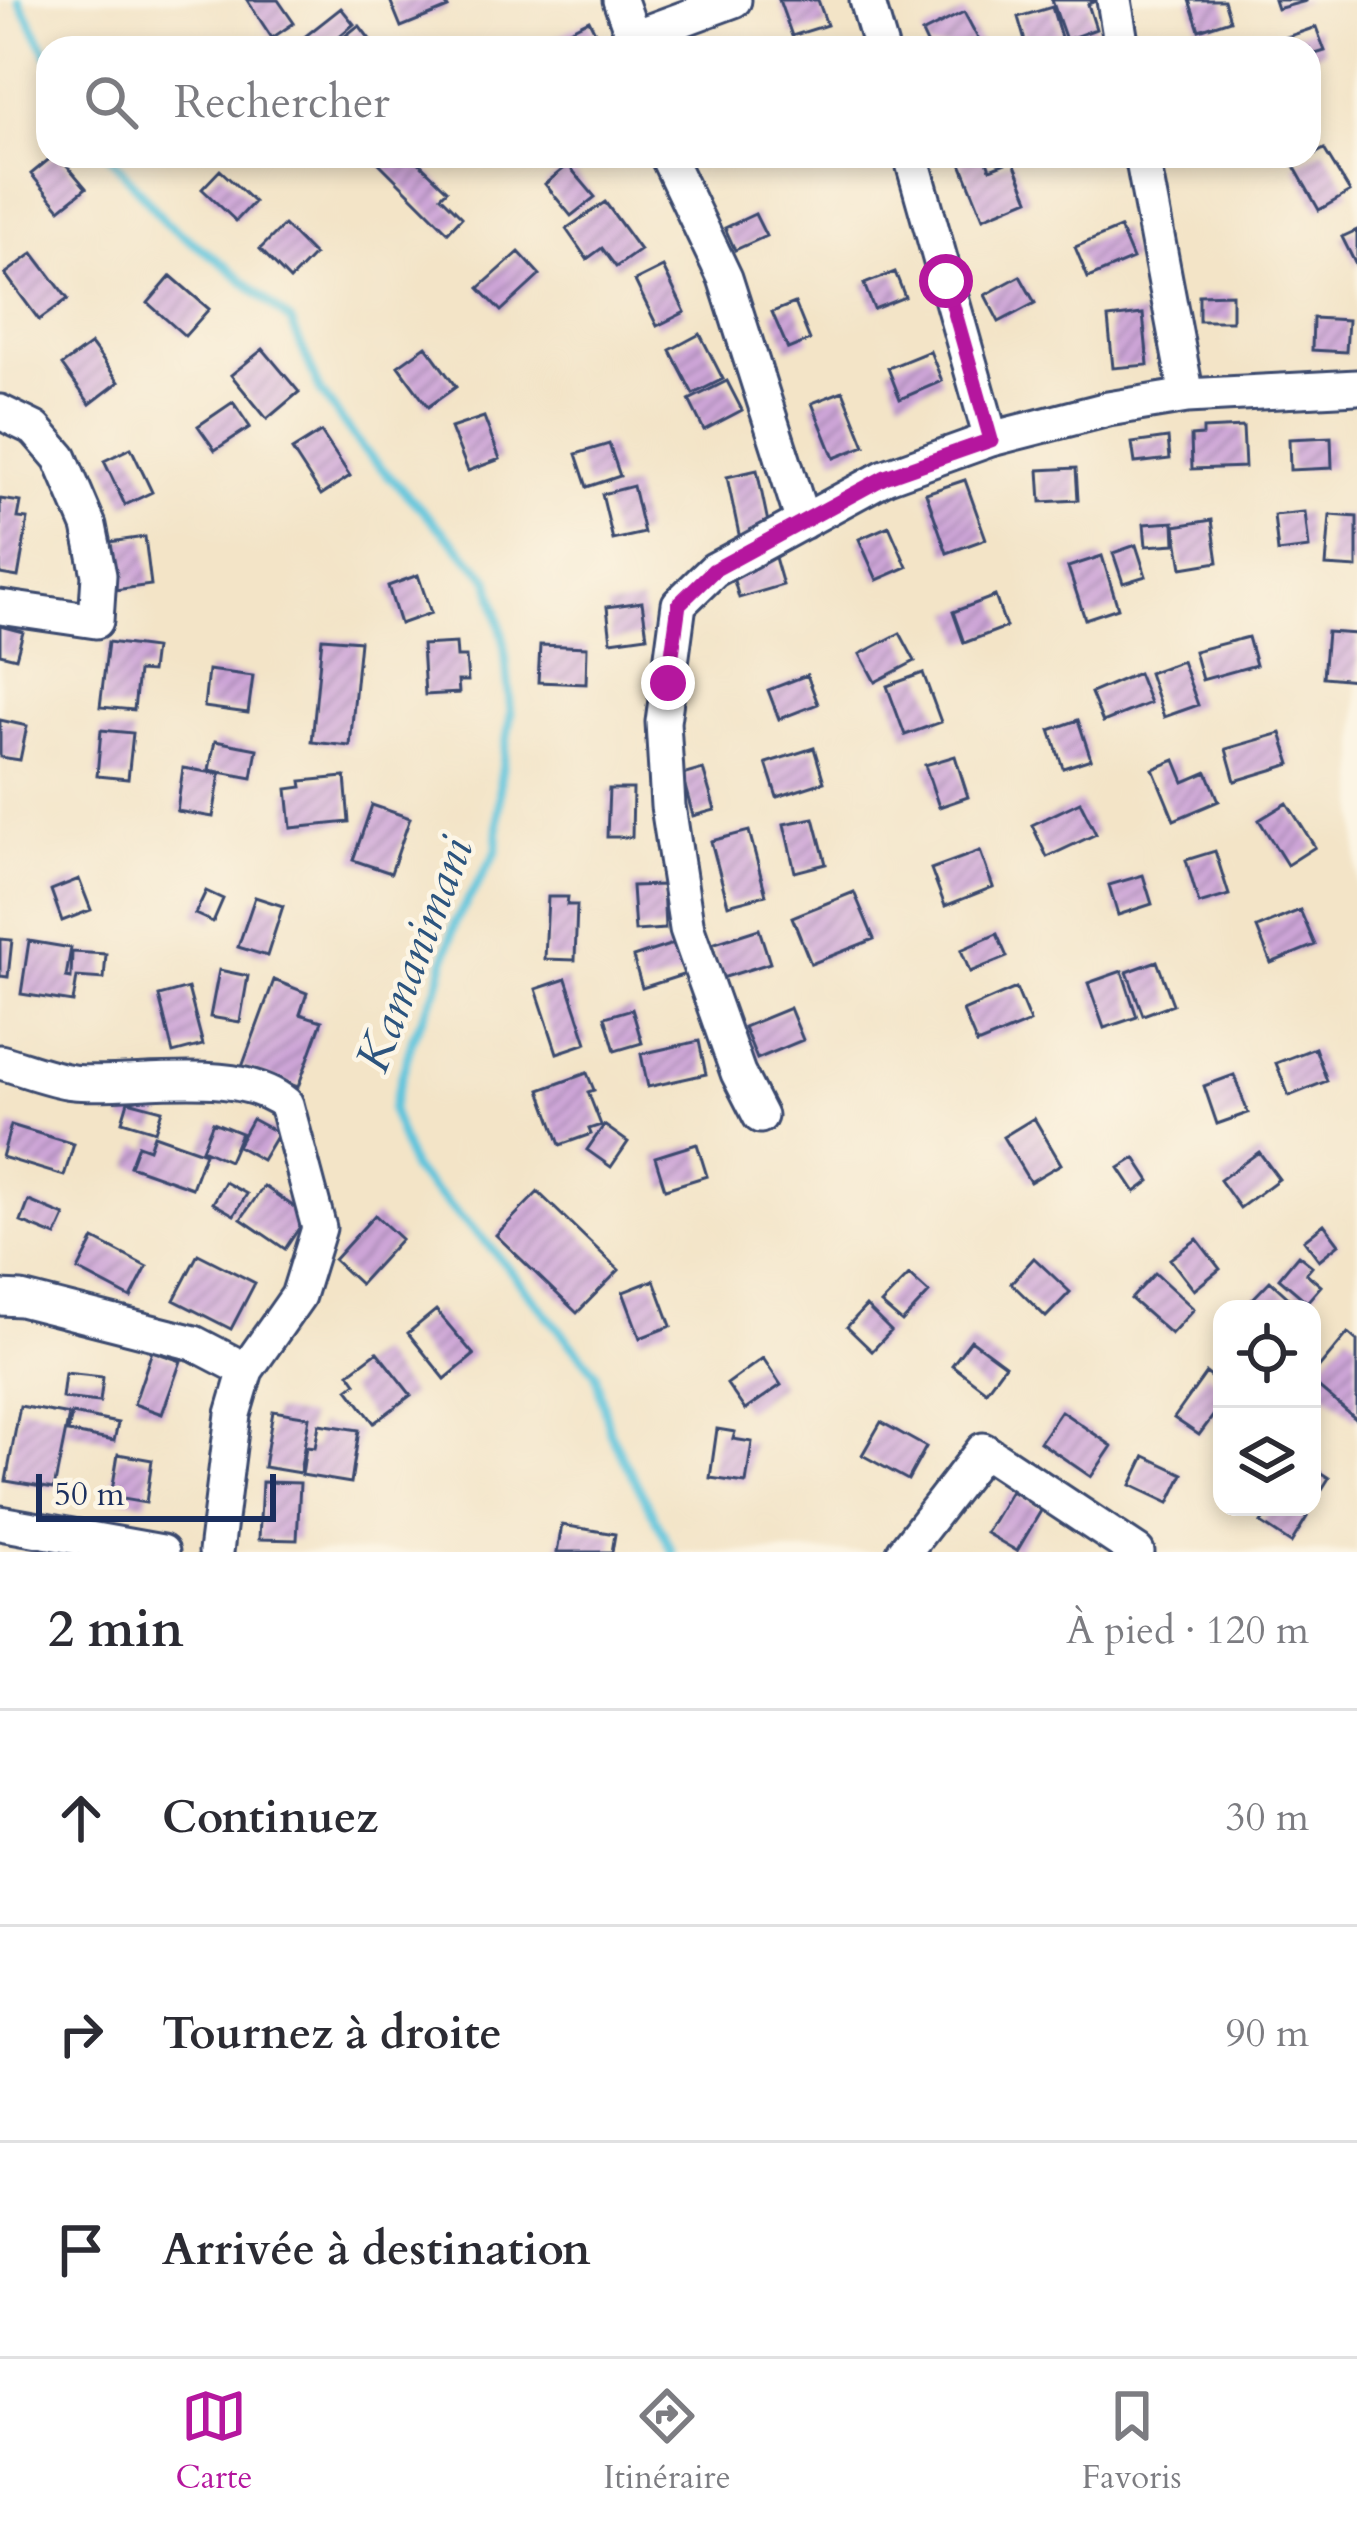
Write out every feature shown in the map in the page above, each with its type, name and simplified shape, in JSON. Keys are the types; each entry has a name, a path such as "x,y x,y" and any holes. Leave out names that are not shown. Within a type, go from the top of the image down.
{"street":[{"path":"620,0 633,36"},
{"path":"649,36 734,0"},
{"path":"867,0 878,36"},
{"path":"1114,0 1120,36"},
{"path":"673,168 724,278 803,522"},
{"path":"914,168 991,440"},
{"path":"1144,168 1187,396"},
{"path":"760,1116 738,1073 687,928 668,806 662,722 679,604 714,570 885,477 991,440 1108,409 1187,396 1357,387"},
{"path":"0,412 35,429 60,458 89,526 99,575 96,621 0,607"},
{"path":"0,1062 73,1082 184,1078 272,1092 286,1104 319,1228 298,1297 246,1370 232,1414 216,1552"},
{"path":"0,1298 21,1299 194,1343 246,1370"},
{"path":"904,1552 983,1450 1137,1552"},
{"path":"0,1523 162,1552"}],"building":[{"path":"247,0 278,0 294,23 271,36"},
{"path":"390,0 444,0 448,8 401,27"},
{"path":"779,0 818,0 827,25 792,36"},
{"path":"1052,0 1098,0 1088,4 1096,29 1065,36"},
{"path":"1189,0 1224,0 1230,20 1199,30"},
{"path":"1274,0 1306,0 1306,1 1277,9"},
{"path":"1052,7 1061,36 1024,36 1018,17"},
{"path":"341,8 354,24 340,36 306,36"},
{"path":"964,12 977,36 923,36"},
{"path":"589,20 597,36 558,36"},
{"path":"359,25 367,36 345,36"},
{"path":"1316,27 1319,36 1290,36"},
{"path":"1321,151 1350,192 1319,210 1295,168 1321,168"},
{"path":"38,168 69,168 86,188 60,209 31,174"},
{"path":"384,168 424,168 447,190 441,196 462,217 448,232"},
{"path":"571,168 595,197 571,216 545,184"},
{"path":"963,168 1016,168 1029,199 983,218"},
{"path":"220,170 254,202 236,221 202,189"},
{"path":"605,202 640,250 616,267 602,248 587,259 566,229"},
{"path":"755,214 766,236 735,250 725,228"},
{"path":"284,225 314,255 290,280 260,249"},
{"path":"1120,228 1133,259 1088,278 1075,247"},
{"path":"1357,230 1357,267 1342,237"},
{"path":"519,252 540,275 501,311 479,288"},
{"path":"33,253 68,299 39,320 5,274"},
{"path":"663,267 685,312 657,326 635,281"},
{"path":"895,272 905,297 874,309 864,284"},
{"path":"171,276 209,309 185,336 148,303"},
{"path":"1020,276 1035,303 999,322 985,295"},
{"path":"1232,294 1232,321 1199,321 1199,295"},
{"path":"795,303 810,340 788,349 772,312"},
{"path":"1143,314 1148,365 1113,368 1108,318"},
{"path":"1313,318 1348,320 1346,352 1312,350"},
{"path":"700,334 723,379 693,394 670,350"},
{"path":"91,344 119,382 90,404 62,365"},
{"path":"426,346 456,387 428,407 398,366"},
{"path":"263,349 299,392 267,419 231,375"},
{"path":"930,351 942,381 900,399 888,368"},
{"path":"727,381 742,410 704,430 689,400"},
{"path":"843,391 865,446 834,458 812,403"},
{"path":"233,402 250,427 215,450 198,426"},
{"path":"484,417 500,459 468,471 451,428"},
{"path":"1243,427 1245,467 1192,469 1191,436 1203,435 1203,429"},
{"path":"321,432 350,476 321,495 292,450"},
{"path":"1331,437 1332,468 1290,470 1289,439"},
{"path":"1168,438 1170,459 1135,463 1132,443"},
{"path":"609,444 620,476 587,487 576,454"},
{"path":"131,448 152,492 125,505 104,461"},
{"path":"1076,468 1078,500 1041,502 1039,470"},
{"path":"757,470 770,532 740,539 727,477"},
{"path":"965,480 986,539 947,553 926,493"},
{"path":"633,486 644,533 613,540 602,494"},
{"path":"0,499 21,502 18,518 28,519 18,577 0,574"},
{"path":"1305,512 1309,548 1278,552 1274,515"},
{"path":"1330,515 1357,517 1357,568 1326,566"},
{"path":"1212,520 1218,562 1182,568 1175,526"},
{"path":"1174,522 1175,544 1146,546 1144,524"},
{"path":"889,526 907,567 877,580 859,539"},
{"path":"145,537 151,585 107,591 102,543"},
{"path":"1136,545 1146,576 1123,583 1113,553"},
{"path":"774,554 783,585 739,598 730,567"},
{"path":"1102,556 1118,608 1085,619 1068,567"},
{"path":"418,575 431,613 400,624 388,586"},
{"path":"995,596 1006,627 964,643 953,612"},
{"path":"642,602 647,636 611,641 607,607"},
{"path":"0,626 23,632 16,658 0,654"},
{"path":"1327,632 1357,634 1357,680 1323,677"},
{"path":"900,633 915,661 875,682 860,654"},
{"path":"1248,637 1256,665 1202,680 1194,651"},
{"path":"322,638 360,641 350,746 312,742"},
{"path":"108,642 154,648 151,672 138,671 134,710 100,707"},
{"path":"456,643 457,657 466,657 468,681 458,681 459,693 425,695 422,645"},
{"path":"540,645 587,647 586,684 538,682"},
{"path":"1182,661 1198,705 1164,717 1149,673"},
{"path":"208,670 253,676 248,713 204,707"},
{"path":"923,673 941,722 905,735 887,686"},
{"path":"1138,673 1150,703 1103,722 1091,693"},
{"path":"807,675 818,704 779,719 768,690"},
{"path":"0,720 27,726 20,760 0,757"},
{"path":"1078,720 1091,759 1063,768 1050,730"},
{"path":"101,730 133,733 128,779 97,776"},
{"path":"1281,733 1291,764 1235,781 1226,749"},
{"path":"215,741 257,749 252,778 209,770"},
{"path":"814,748 824,782 777,797 766,763"},
{"path":"955,756 968,797 939,807 925,765"},
{"path":"1175,760 1184,782 1207,772 1219,801 1174,820 1153,769"},
{"path":"183,768 220,774 213,817 177,811"},
{"path":"703,769 715,810 693,816 682,775"},
{"path":"345,777 349,822 291,828 287,789 302,787 301,781"},
{"path":"609,789 633,789 632,837 607,837"},
{"path":"1080,802 1096,834 1047,857 1032,825"},
{"path":"1287,803 1315,847 1287,865 1259,820"},
{"path":"372,805 410,818 391,873 353,860"},
{"path":"814,818 826,864 795,872 784,824"},
{"path":"749,831 766,895 728,905 711,841"},
{"path":"980,851 993,887 945,906 931,869"},
{"path":"1215,851 1229,895 1199,904 1186,860"},
{"path":"1143,875 1152,904 1118,915 1109,885"},
{"path":"79,879 91,910 62,921 51,890"},
{"path":"663,885 665,929 635,931 632,886"},
{"path":"206,891 223,899 213,922 195,914"},
{"path":"854,892 874,939 811,964 792,917"},
{"path":"255,897 283,906 267,956 238,947"},
{"path":"548,897 568,897 567,905 577,905 575,960 545,959"},
{"path":"1300,910 1315,945 1271,963 1257,928"},
{"path":"759,929 770,963 722,978 712,944"},
{"path":"997,934 1007,957 970,972 961,950"},
{"path":"0,939 12,940 8,977 0,976"},
{"path":"29,941 71,948 66,977 71,978 72,952 106,954 104,979 77,977 73,1002 21,994"},
{"path":"682,941 692,972 642,988 633,957"},
{"path":"1157,961 1173,1004 1143,1015 1127,972"},
{"path":"219,970 248,976 240,1022 210,1017"},
{"path":"1122,971 1137,1017 1104,1028 1088,983"},
{"path":"566,979 587,1043 557,1053 536,989"},
{"path":"274,980 307,993 300,1014 322,1021 298,1087 242,1067"},
{"path":"188,988 203,1045 173,1053 159,996"},
{"path":"1016,988 1030,1022 977,1044 963,1011"},
{"path":"790,1008 803,1040 757,1059 744,1027"},
{"path":"632,1009 642,1043 615,1051 605,1017"},
{"path":"699,1041 706,1074 648,1087 641,1054"},
{"path":"1315,1048 1327,1081 1289,1096 1276,1063"},
{"path":"587,1073 594,1090 588,1092 601,1125 589,1129 591,1134 560,1145 540,1090"},
{"path":"1234,1075 1248,1113 1217,1124 1204,1086"},
{"path":"128,1101 162,1110 155,1131 122,1121"},
{"path":"1034,1118 1061,1164 1030,1182 1003,1137"},
{"path":"252,1119 278,1133 262,1160 237,1146"},
{"path":"213,1122 241,1133 229,1161 202,1149"},
{"path":"11,1125 74,1144 64,1176 2,1157"},
{"path":"604,1125 628,1142 611,1167 587,1150"},
{"path":"154,1135 205,1153 192,1188 130,1166 138,1145 149,1149"},
{"path":"697,1144 707,1176 665,1189 655,1157"},
{"path":"1259,1152 1279,1179 1240,1208 1220,1180"},
{"path":"1135,1158 1150,1181 1135,1192 1119,1168"},
{"path":"225,1182 247,1194 234,1215 213,1203"},
{"path":"264,1186 307,1216 285,1249 241,1219"},
{"path":"538,1192 619,1270 577,1313 496,1235"},
{"path":"29,1201 65,1216 56,1236 21,1222"},
{"path":"375,1215 401,1239 360,1284 334,1260"},
{"path":"1324,1224 1339,1244 1319,1260 1304,1240"},
{"path":"94,1239 147,1267 131,1298 78,1270"},
{"path":"1197,1239 1220,1269 1194,1290 1170,1259"},
{"path":"198,1254 255,1283 231,1329 174,1300"},
{"path":"1298,1255 1312,1266 1306,1273 1321,1286 1305,1300 1279,1278"},
{"path":"1034,1258 1070,1292 1046,1317 1011,1283"},
{"path":"1155,1273 1194,1309 1171,1334 1131,1299"},
{"path":"909,1275 929,1293 902,1322 881,1304"},
{"path":"654,1280 671,1326 640,1338 623,1292"},
{"path":"1270,1281 1291,1300 1252,1300"},
{"path":"866,1306 891,1331 872,1351 847,1327"},
{"path":"436,1310 474,1355 445,1379 408,1333"},
{"path":"1348,1333 1357,1341 1357,1420 1321,1390 1321,1365"},
{"path":"971,1340 1005,1365 986,1391 952,1365"},
{"path":"152,1351 181,1361 162,1414 134,1404"},
{"path":"377,1352 411,1395 374,1423 348,1389 356,1383 349,1373"},
{"path":"763,1358 781,1385 745,1410 727,1384"},
{"path":"65,1373 103,1377 100,1402 62,1398"},
{"path":"1206,1373 1213,1378 1213,1416 1199,1435 1174,1418"},
{"path":"20,1406 69,1415 54,1489 6,1481"},
{"path":"273,1411 309,1417 300,1473 264,1467"},
{"path":"1061,1411 1112,1446 1091,1477 1040,1442"},
{"path":"72,1414 118,1423 114,1441 68,1432"},
{"path":"881,1422 926,1447 908,1480 862,1455"},
{"path":"319,1424 359,1430 351,1483 302,1475 306,1447 315,1448"},
{"path":"717,1429 735,1432 733,1439 752,1442 746,1483 710,1478"},
{"path":"118,1454 152,1460 146,1503 111,1497"},
{"path":"1145,1456 1183,1474 1169,1503 1131,1485"},
{"path":"262,1482 300,1483 297,1540 259,1539"},
{"path":"1011,1491 1042,1509 1017,1551 986,1533"},
{"path":"1266,1516 1307,1517 1291,1543 1261,1523"},
{"path":"562,1525 615,1534 612,1552 557,1552"}],"waterway":[{"name":"Kamanimani","path":"19,0 38,36"},
{"name":"Kamanimani","path":"120,168 166,223 291,322 321,392 362,448 489,579 504,641 511,713 500,781 497,851 455,922 438,986 413,1037 392,1110 412,1169 487,1243 595,1372 610,1433 673,1552"}],"route":[{"path":"668,683 679,604 714,570 885,477 991,440 946,281"}]}
